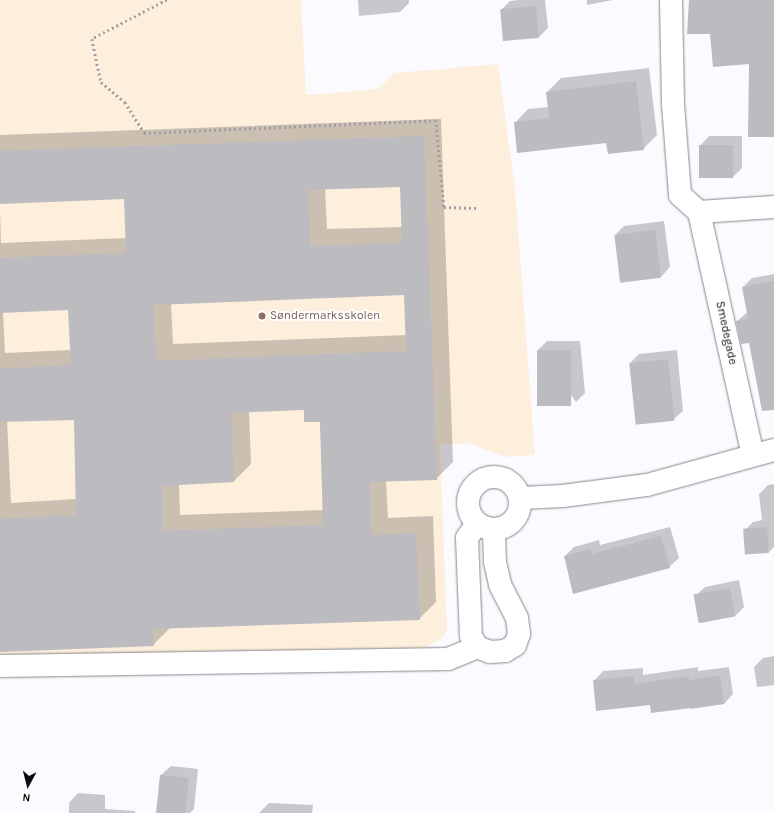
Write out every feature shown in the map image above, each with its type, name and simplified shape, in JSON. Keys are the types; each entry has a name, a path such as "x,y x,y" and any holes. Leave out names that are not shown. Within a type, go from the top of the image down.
{"street":[{"path":"671,0 673,104 680,195 699,212 774,207"},
{"name":"Smedegade","path":"699,212 753,455"},
{"path":"520,498 563,496 647,485 774,450"},
{"path":"520,498 516,487 510,481 501,477 483,478 472,488 468,501 469,510 486,527 500,584 517,618 519,634 515,645 505,651 490,652 477,647 471,636 467,538 486,527 506,527 514,522 520,508 520,498"},
{"path":"0,666 448,659 477,647"}],"path":[{"path":"167,0 92,39 101,82 125,102 144,133 436,120 444,207 476,208"}],"shaded area":[{"name":"Søndermarksskolen","path":"0,0 301,0 306,95 378,89 394,73 498,64 515,189 535,455 506,457 468,443 440,445 447,631 441,639 417,651 0,657"}],"building":[{"path":"689,0 774,0 774,137 748,137 749,64 713,67 710,34 687,34"},
{"path":"536,6 539,38 503,41 500,9"},
{"path":"636,81 644,150 608,154 606,143 517,153 514,122 549,118 546,92"},
{"path":"424,136 437,480 370,482 371,535 416,533 420,620 153,629 154,646 0,652 0,519 76,515 74,420 0,422 0,369 71,365 68,310 0,313 0,258 126,253 124,199 0,204 0,151","holes":["400,187 402,243 310,246 308,190","404,295 406,351 156,361 154,305","304,410 304,422 320,422 323,525 163,531 162,486 234,482 231,413"]},
{"path":"699,145 733,145 733,178 699,178"},
{"path":"655,230 661,278 620,283 614,235"},
{"path":"774,281 774,410 762,411 749,343 741,344 736,321 748,319 742,287"},
{"path":"537,350 571,350 571,406 537,406"},
{"path":"668,359 674,421 636,425 629,363"},
{"path":"767,527 769,553 745,555 743,529"},
{"path":"661,536 670,568 573,594 564,556 590,549 591,554"},
{"path":"730,588 735,617 699,623 694,594"},
{"path":"720,675 724,704 651,713 650,705 596,711 593,680 634,676 634,684 689,676 689,680"},
{"path":"160,775 189,778 185,813 156,813"}],"place":[{"name":"Søndermarksskolen","path":"262,316"}]}
